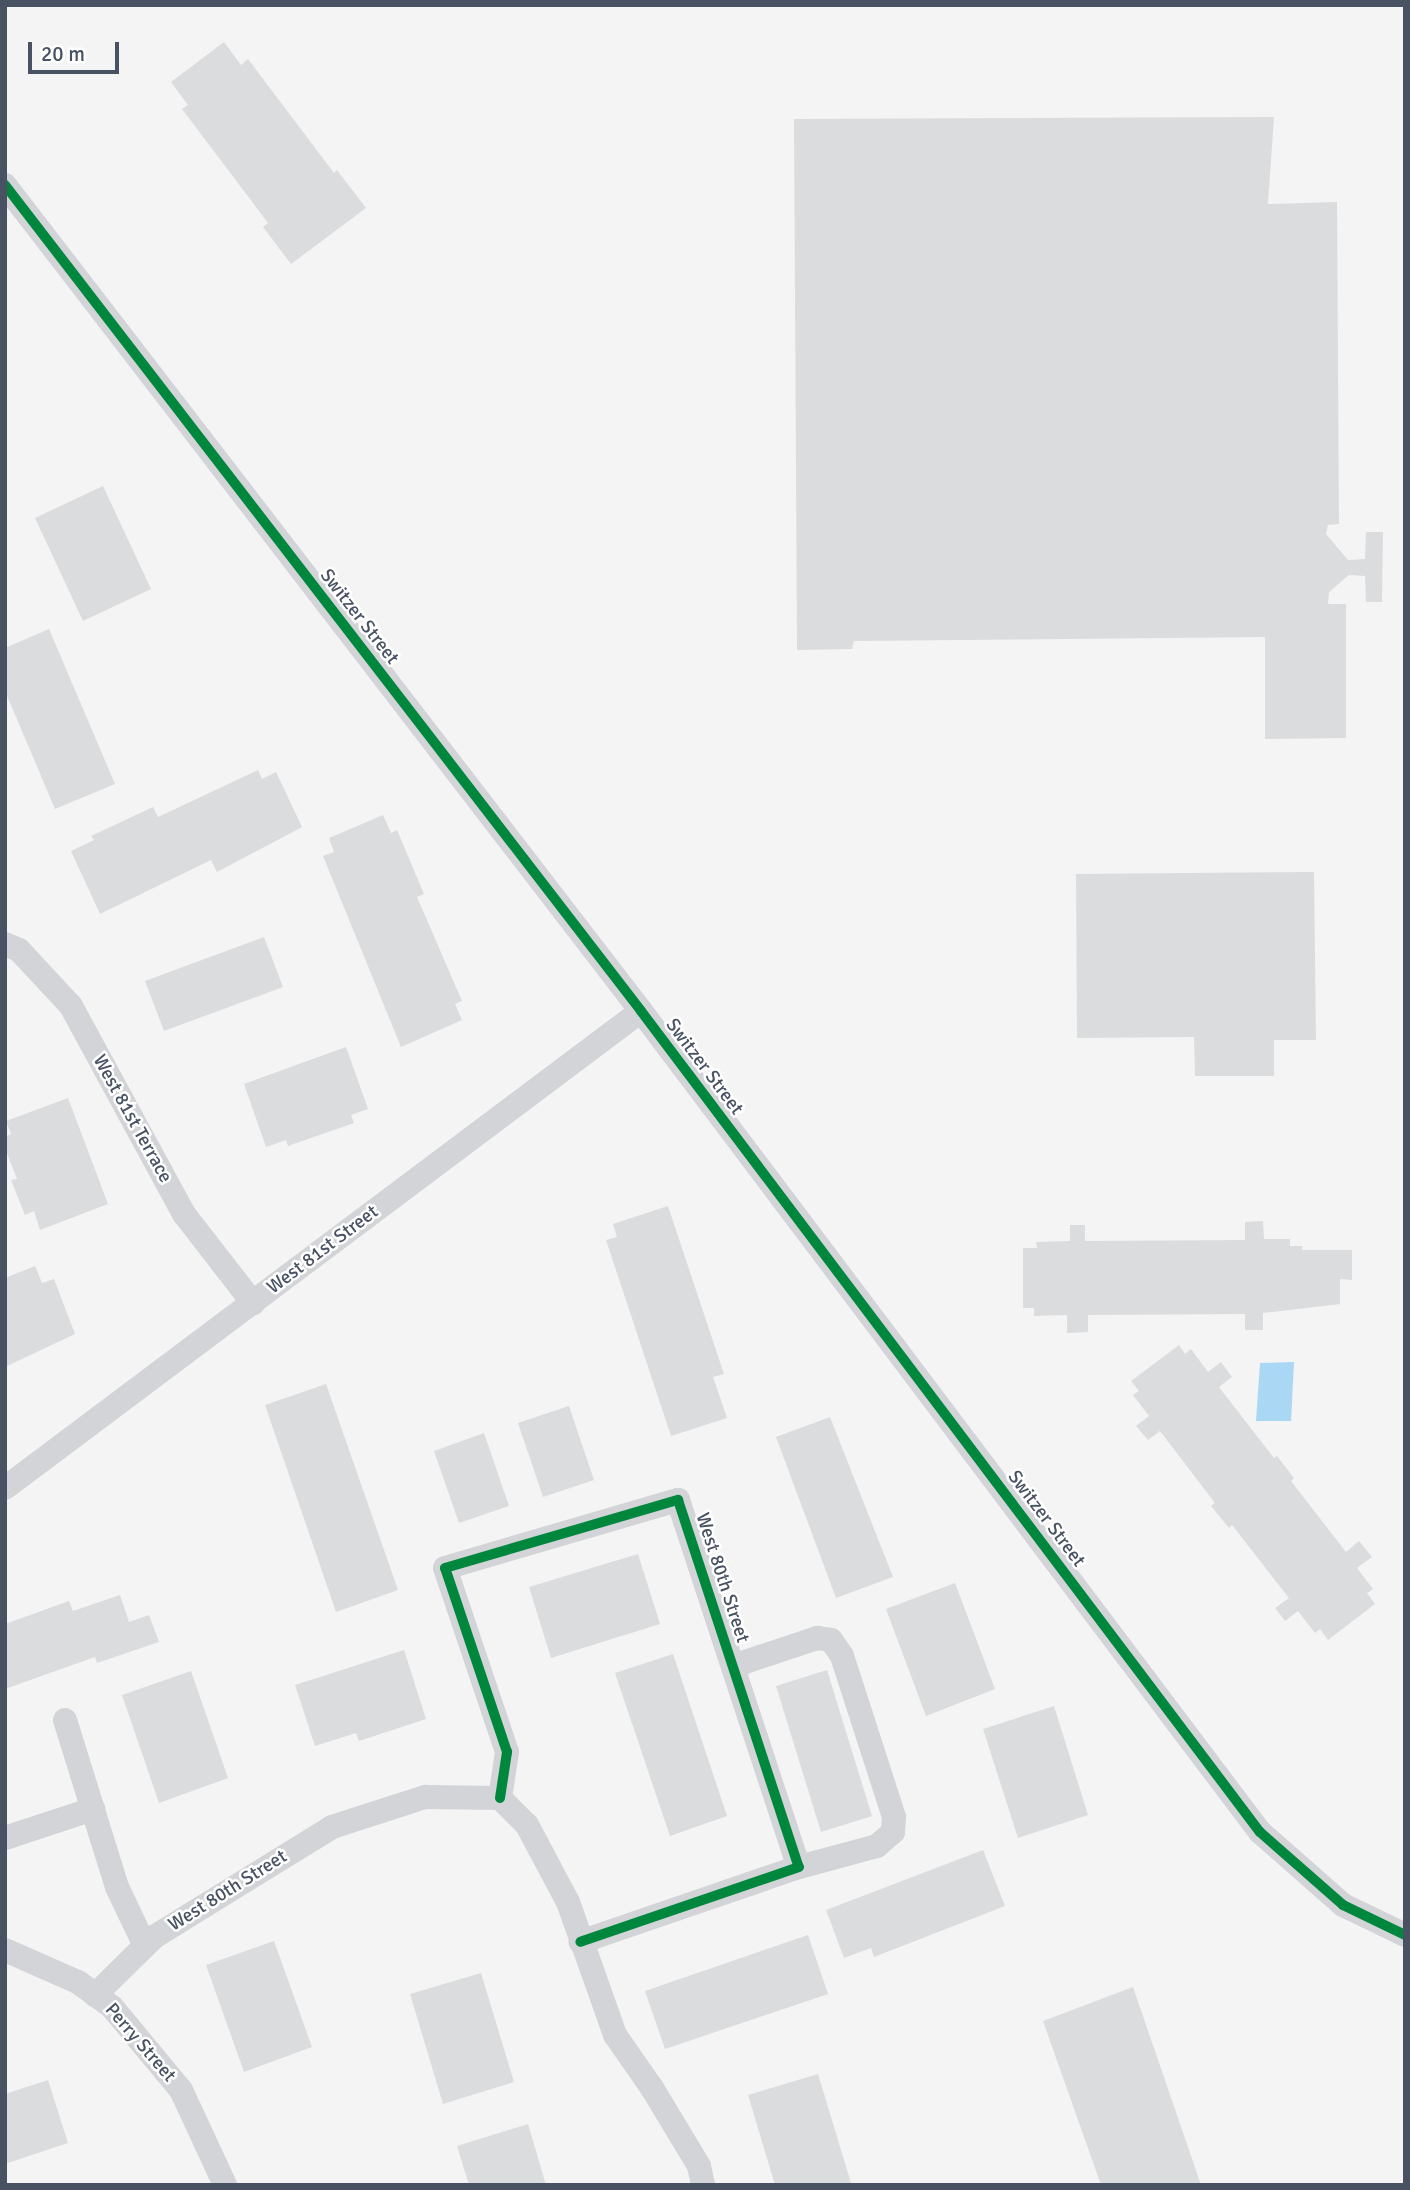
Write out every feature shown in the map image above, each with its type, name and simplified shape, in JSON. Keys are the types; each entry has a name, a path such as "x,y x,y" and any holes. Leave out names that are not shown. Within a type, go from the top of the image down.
{"street":[{"name":"Switzer Street","path":"5,185 641,1012 1260,1832 1343,1905 1405,1935"},
{"name":"West 81st Terrace","path":"5,944 19,950 71,1006 184,1214 253,1303"},
{"name":"West 81st Street","path":"5,1488 641,1012"},
{"name":"West 80th Street","path":"95,1995 145,1946 332,1828 425,1797 500,1798 507,1752 445,1568 678,1500 799,1867"},
{"path":"580,1942 799,1867 877,1846 893,1832 894,1816 842,1656 831,1640 817,1638 733,1666"},
{"path":"65,1720 117,1887 145,1946"},
{"path":"500,1798 527,1825 568,1902 615,2035 699,2166 703,2185"},
{"path":"5,1838 93,1809"},
{"name":"Perry Street","path":"5,1950 95,1995 112,2007 181,2090 225,2185"}],"water":[{"path":"1294,1362 1291,1421 1256,1421 1260,1363"}],"building":[{"path":"224,42 241,65 248,59 334,173 337,170 366,208 291,264 263,227 268,223 182,109 188,105 171,82"},
{"path":"1274,117 1268,204 1337,202 1339,524 1328,525 1326,534 1348,560 1365,559 1366,532 1383,532 1382,602 1366,602 1365,576 1349,575 1329,592 1328,604 1346,604 1346,738 1265,739 1265,637 854,641 852,649 797,650 794,119"},
{"path":"103,486 151,589 83,621 35,518"},
{"path":"49,629 115,784 55,809 5,691 5,648"},
{"path":"258,770 262,779 276,772 302,827 217,872 211,860 100,914 71,851 94,840 91,836 153,807 158,817"},
{"path":"383,815 391,833 397,830 424,894 417,897 462,1001 455,1004 462,1020 401,1047 323,856 334,852 329,838"},
{"path":"1314,872 1316,1040 1274,1040 1274,1076 1195,1076 1194,1037 1077,1038 1076,874"},
{"path":"264,937 283,987 164,1031 145,981"},
{"path":"346,1047 368,1109 351,1115 354,1123 288,1146 286,1140 266,1147 244,1084"},
{"path":"68,1098 108,1204 40,1230 34,1211 25,1215 11,1180 17,1179 5,1148 5,1137 11,1134 6,1121"},
{"path":"668,1206 724,1374 713,1377 727,1418 671,1436 606,1240 617,1237 613,1224"},
{"path":"1263,1221 1264,1239 1290,1239 1290,1246 1302,1246 1302,1250 1352,1250 1352,1280 1340,1279 1340,1304 1263,1313 1263,1330 1245,1330 1245,1314 1088,1315 1088,1332 1067,1333 1067,1315 1034,1316 1034,1308 1023,1308 1023,1248 1037,1248 1036,1242 1070,1241 1070,1225 1085,1225 1085,1241 1245,1240 1245,1222"},
{"path":"35,1266 42,1283 54,1279 75,1334 5,1367 5,1278"},
{"path":"1179,1345 1185,1354 1191,1349 1208,1372 1221,1362 1232,1377 1219,1387 1274,1458 1277,1456 1294,1478 1291,1481 1346,1552 1359,1541 1372,1557 1357,1568 1373,1589 1367,1593 1375,1604 1328,1640 1320,1629 1315,1633 1298,1611 1285,1621 1275,1608 1289,1598 1232,1525 1229,1528 1211,1506 1215,1503 1160,1431 1148,1440 1136,1426 1149,1416 1133,1395 1139,1391 1131,1381"},
{"path":"326,1384 398,1590 336,1612 265,1405"},
{"path":"569,1406 594,1480 543,1497 518,1423"},
{"path":"830,1417 893,1577 836,1598 776,1437"},
{"path":"484,1433 509,1506 459,1523 434,1451"},
{"path":"638,1554 660,1624 551,1658 529,1587"},
{"path":"955,1583 995,1689 926,1716 886,1609"},
{"path":"120,1595 129,1622 149,1615 159,1642 97,1663 95,1657 5,1689 5,1624 69,1601 73,1611"},
{"path":"404,1650 426,1719 359,1741 356,1733 315,1746 295,1685"},
{"path":"673,1654 727,1816 670,1836 615,1673"},
{"path":"827,1670 872,1816 821,1832 776,1686"},
{"path":"191,1671 228,1778 159,1803 122,1695"},
{"path":"1054,1706 1088,1815 1018,1838 983,1729"},
{"path":"983,1850 1005,1906 874,1957 871,1948 844,1958 826,1910"},
{"path":"808,1935 828,1994 665,2049 645,1991"},
{"path":"274,1941 312,2047 244,2072 206,1965"},
{"path":"481,1973 514,2082 443,2104 410,1994"},
{"path":"1133,1987 1201,2185 1101,2185 1043,2021"},
{"path":"818,2074 851,2183 775,2185 748,2095"},
{"path":"48,2080 68,2143 5,2164 5,2094"},
{"path":"528,2124 546,2185 469,2185 457,2146"}],"cycle path":[{"path":"5,185 641,1011 1260,1832 1343,1905 1405,1935"},
{"path":"500,1798 507,1752 445,1568 678,1500 799,1867 580,1942"}]}
